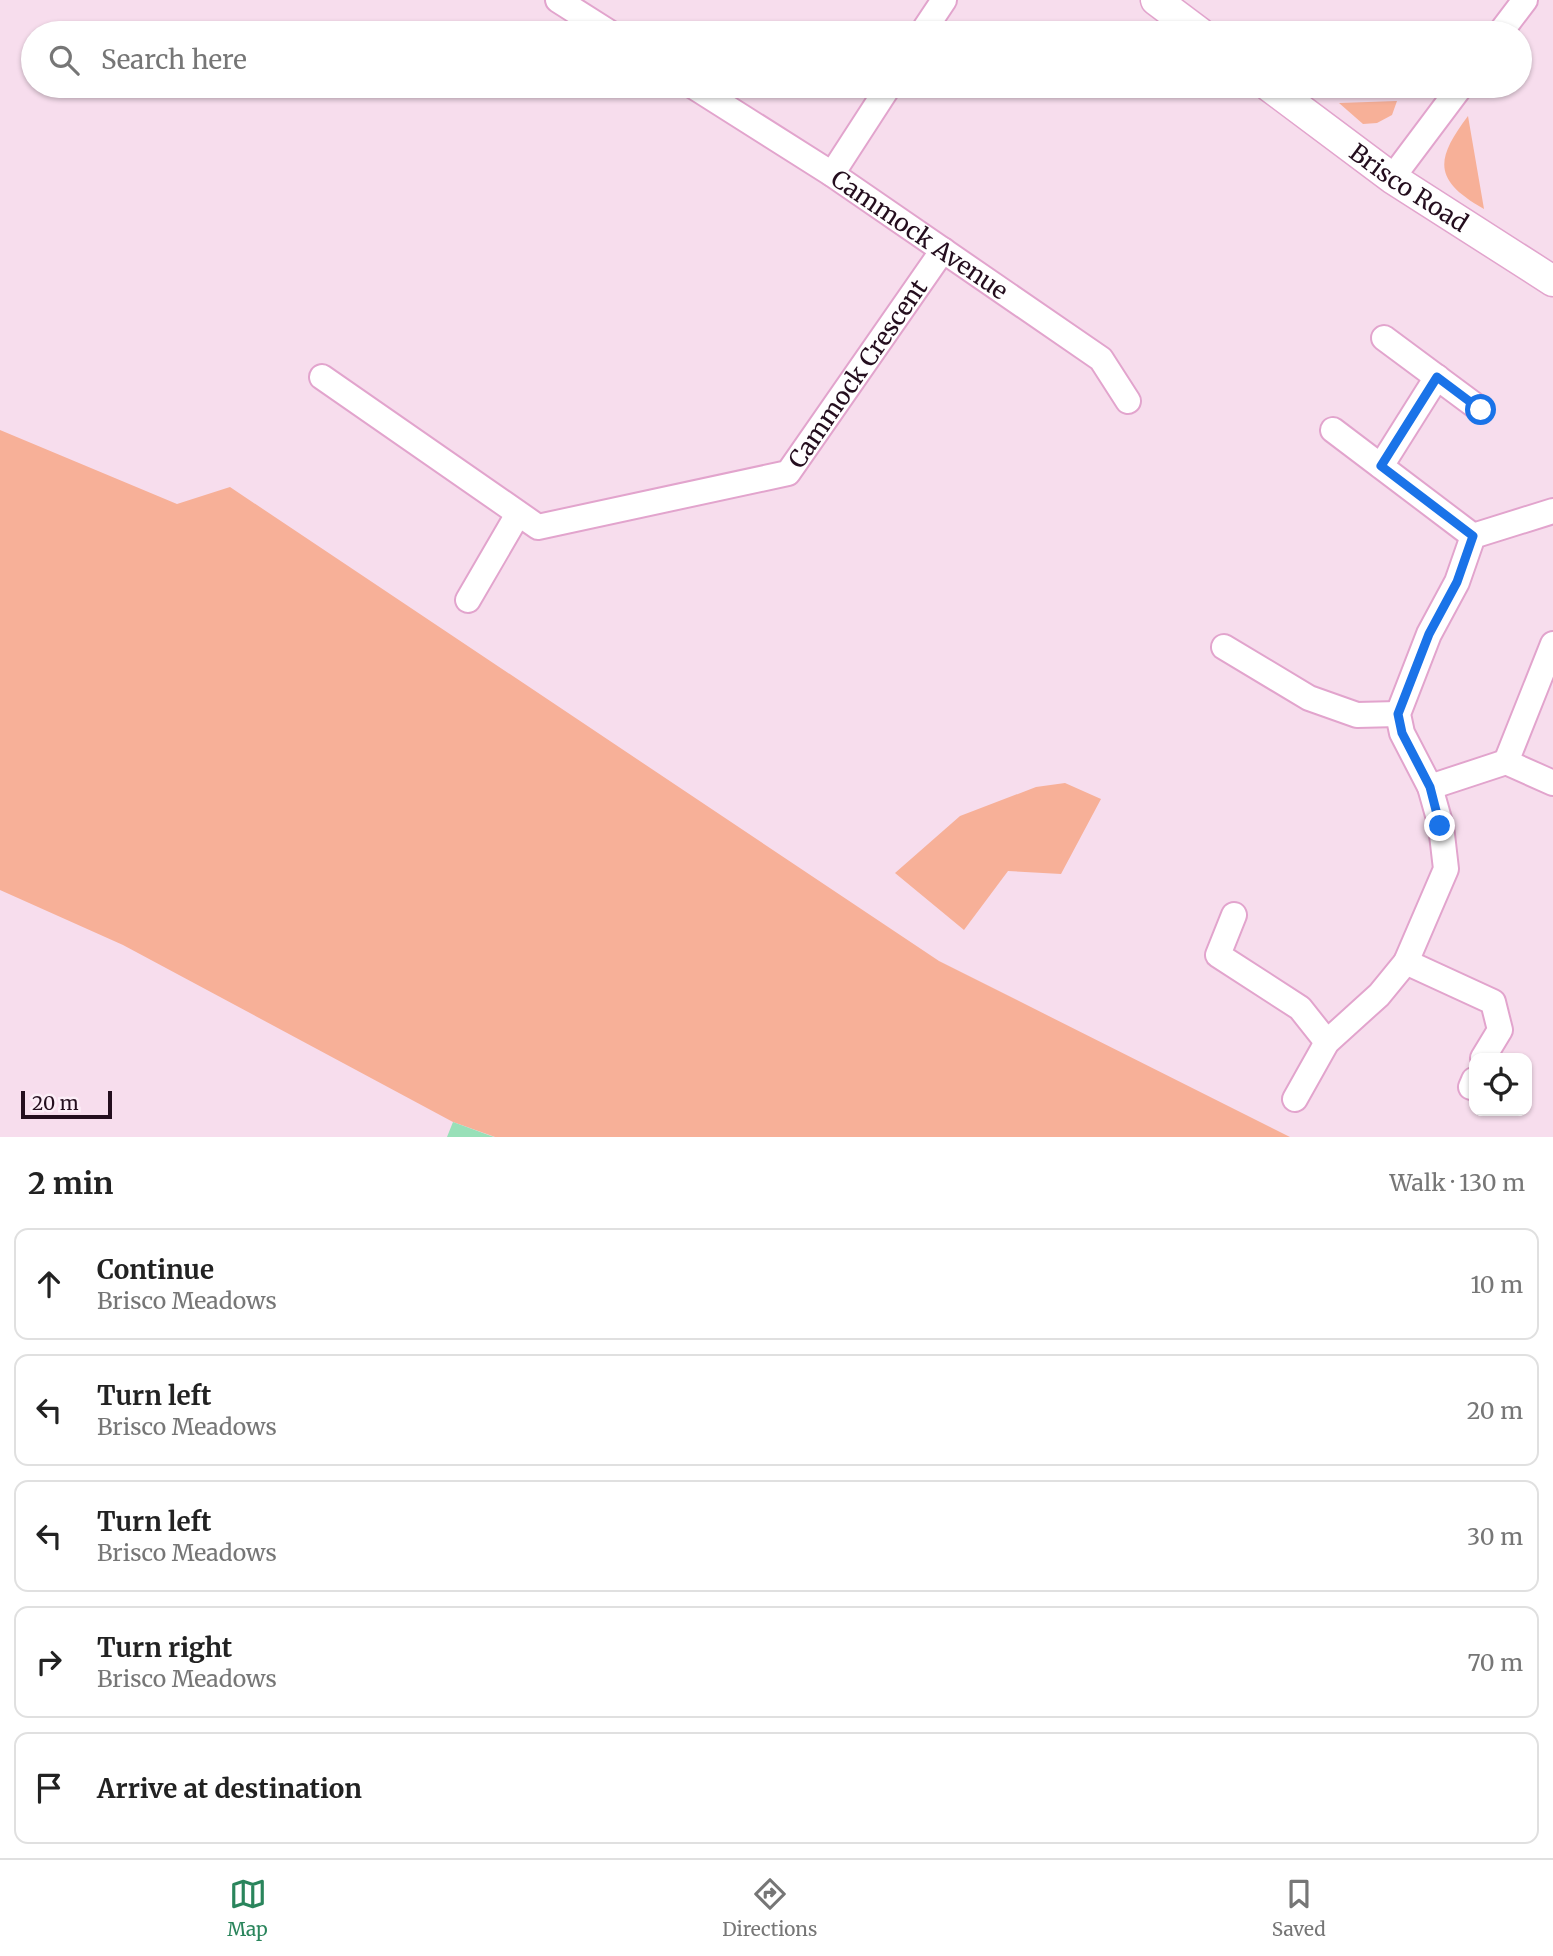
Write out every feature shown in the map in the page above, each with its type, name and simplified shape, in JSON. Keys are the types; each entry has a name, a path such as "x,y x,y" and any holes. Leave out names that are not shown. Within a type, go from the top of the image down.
{"street":[{"path":"558,0 591,21"},
{"path":"930,21 944,0"},
{"path":"1156,0 1184,21"},
{"path":"1509,21 1525,0"},
{"name":"Cammock Avenue","path":"712,98 832,174 1101,359 1128,401"},
{"path":"832,174 881,98"},
{"name":"Brisco Road","path":"1285,98 1392,178 1553,281"},
{"path":"1392,178 1452,98"},
{"name":"Cammock Crescent","path":"322,377 538,527 788,473 943,250"},
{"path":"1384,338 1481,410"},
{"path":"1381,466 1437,377"},
{"path":"1333,430 1473,536"},
{"path":"1473,536 1553,511"},
{"path":"468,600 518,514"},
{"path":"1295,1099 1327,1042 1380,995 1406,962 1446,869 1440,826 1430,787 1402,733 1398,714 1429,634 1457,582 1473,536"},
{"path":"1506,762 1553,644"},
{"path":"1224,648 1309,698 1357,715 1398,714"},
{"path":"1430,787 1506,762 1553,783"},
{"path":"1234,915 1218,955 1300,1008 1327,1042"},
{"path":"1406,962 1493,1002 1500,1030 1486,1053"}],"shaded area":[{"path":"1397,101 1392,115 1377,123 1363,124 1339,103"},
{"path":"1468,116 1484,209 1455,188 1444,168 1449,145"},
{"path":"0,430 177,504 230,487 939,961 1290,1137 495,1137 453,1122 123,945 0,890"},
{"path":"1065,783 1101,799 1061,874 1008,871 964,930 895,873 960,816 1036,787"}],"building":[{"path":"453,1122 494,1137 447,1137"}],"route":[{"path":"1440,826 1430,787 1402,733 1398,714 1429,634 1457,582 1473,536 1381,466 1437,377 1481,410"}]}
